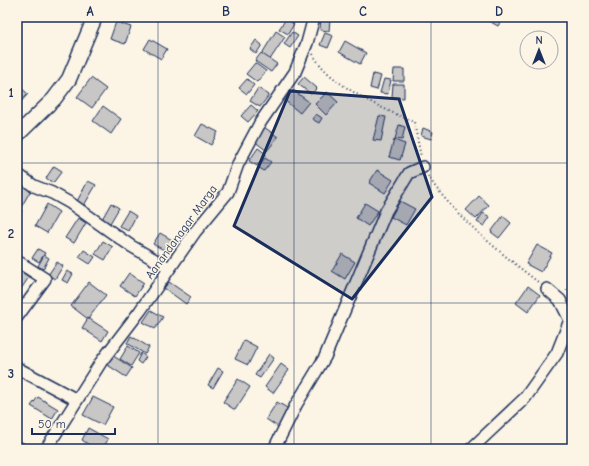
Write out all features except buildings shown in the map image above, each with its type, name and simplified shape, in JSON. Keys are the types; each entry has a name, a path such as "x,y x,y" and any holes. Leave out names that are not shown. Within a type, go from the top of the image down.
{"main road":[{"path":"17,136 54,98 69,79 95,17"}],"street":[{"name":"Aanandanagar Marga","path":"46,449 101,362 140,311 195,232 228,192 238,164 260,123 295,72 307,43 314,17"},
{"path":"274,449 296,405 325,357 386,211 409,173 423,167"},
{"path":"17,174 34,186 52,193 70,203 131,246 169,268"},
{"path":"17,261 45,279 17,317"},
{"path":"471,449 525,398 557,353 570,320 560,300 548,289"},
{"path":"17,368 78,400"}],"path":[{"path":"307,43 318,64 337,79 375,105 414,122 423,167 438,192 499,251 548,289 572,290"}],"highlighted area":[{"path":"290,91 399,99 432,197 352,299 234,226"}]}
